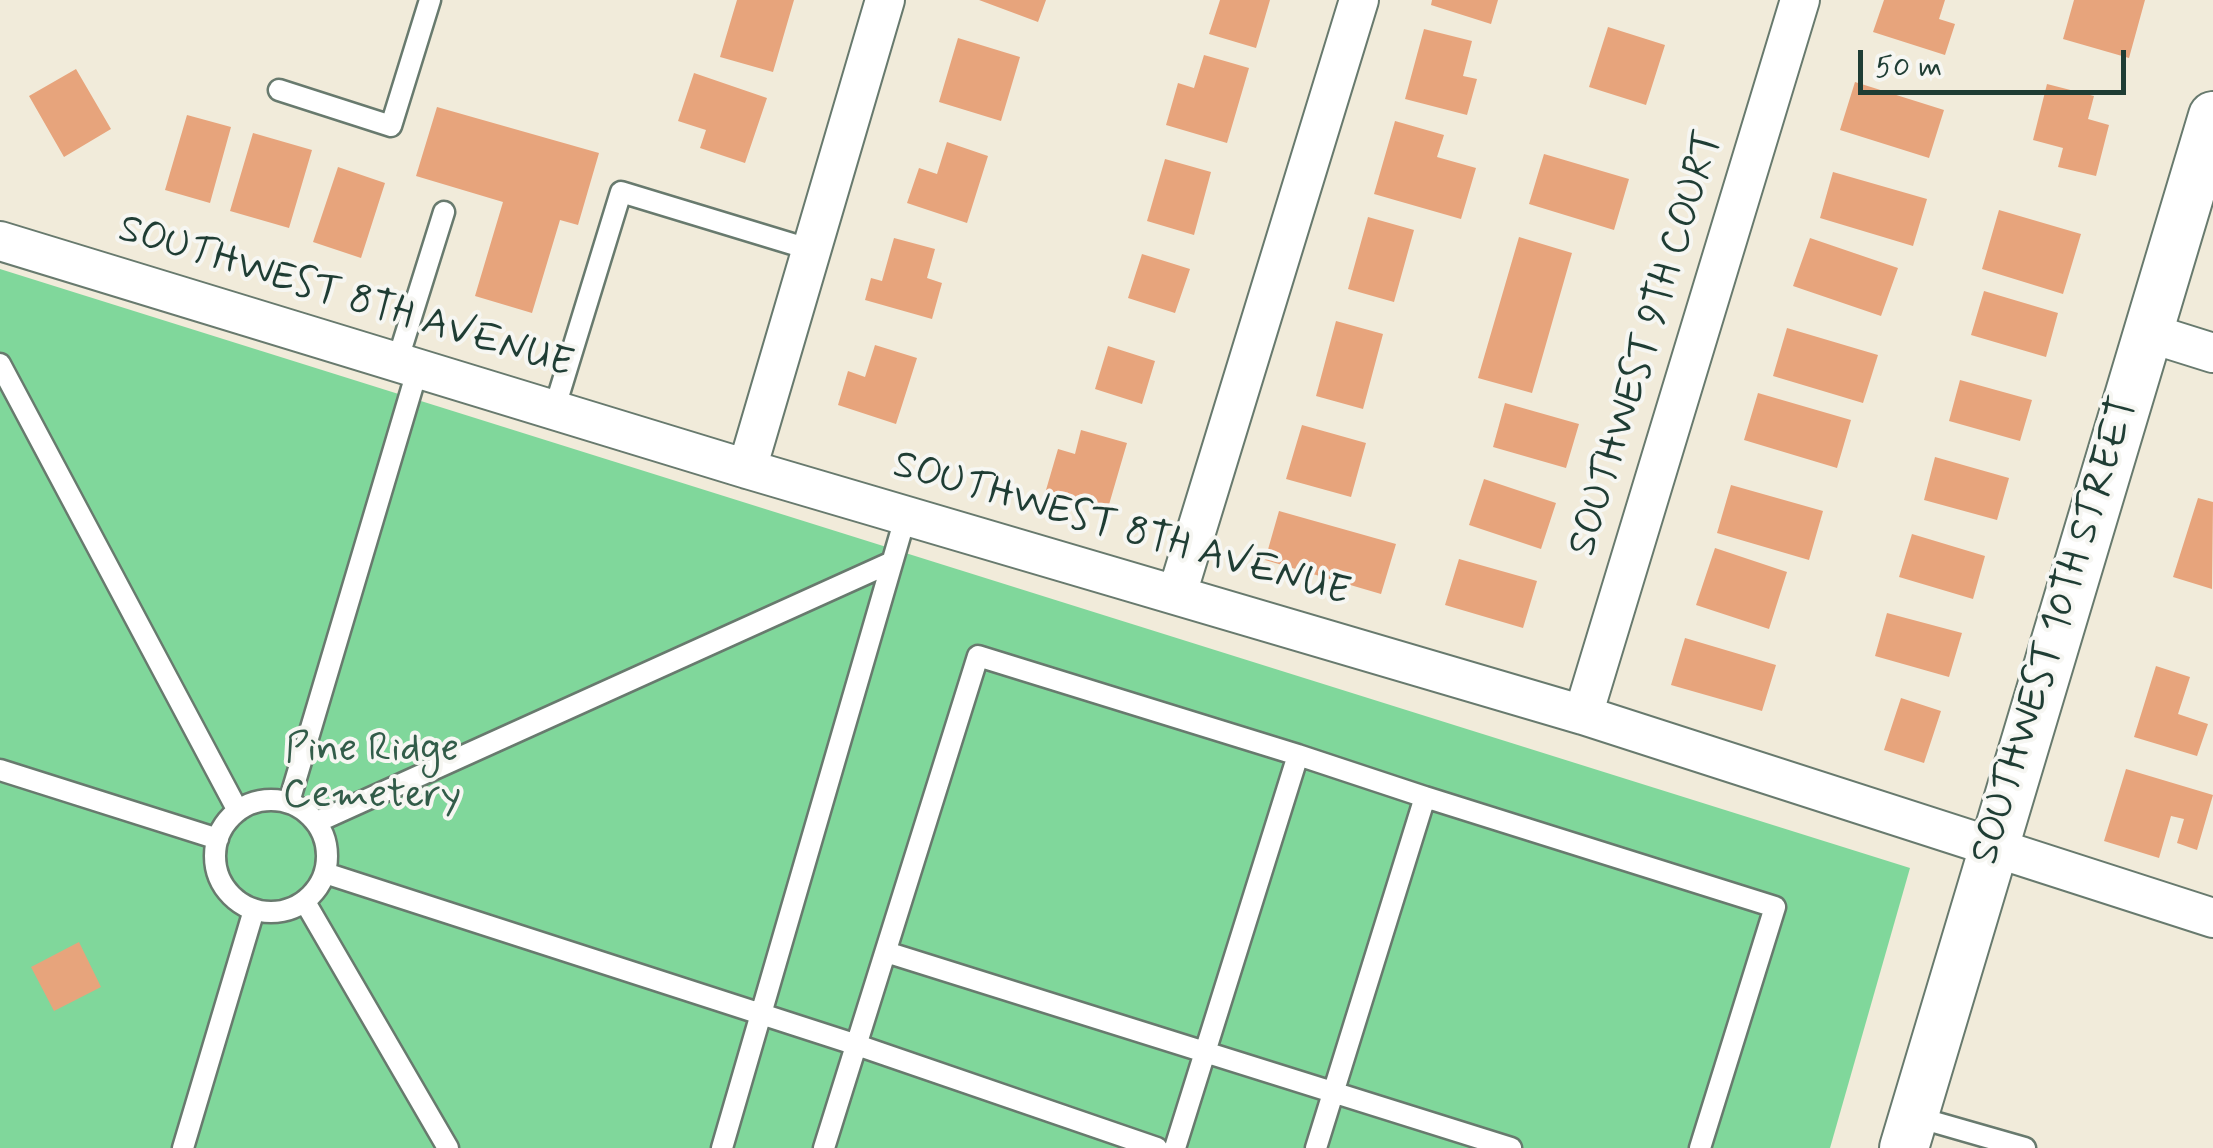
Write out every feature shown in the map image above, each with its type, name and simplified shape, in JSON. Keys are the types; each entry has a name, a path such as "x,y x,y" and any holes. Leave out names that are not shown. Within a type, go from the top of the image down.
{"street":[{"path":"747,468 885,0"},
{"path":"1177,594 1360,0"},
{"name":"SOUTHWEST 9TH COURT","path":"1583,715 1800,0"},
{"name":"SOUTHWEST 10TH STREET","path":"1909,1132 2213,116"},
{"name":"SOUTHWEST 8TH AVENUE","path":"0,241 747,468 1583,715 2213,918"},
{"path":"2146,332 2213,353"}],"lane":[{"path":"278,90 391,126 430,0"},
{"path":"554,410 622,192 812,250"},
{"path":"288,802 408,365 444,212"},
{"path":"0,364 238,810"},
{"path":"722,1148 906,515"},
{"path":"317,822 892,562"},
{"path":"824,1148 978,656 1775,908 1700,1148"},
{"path":"1175,1148 1298,755"},
{"path":"0,770 218,839"},
{"path":"1316,1148 1425,797"},
{"path":"254,802 288,802 317,822 328,856 325,873 317,889 289,910 254,910 226,890 215,856 218,839 238,810 254,802"},
{"path":"325,873 856,1045 1158,1148"},
{"path":"304,902 448,1148"},
{"path":"184,1148 254,910"},
{"path":"886,952 1511,1148"},
{"path":"1909,1132 2025,1148"}],"green space":[{"name":"Pine Ridge Cemetery","path":"0,269 1910,868 1830,1148 0,1148"}],"building":[{"path":"737,0 794,0 773,72 720,57"},
{"path":"979,0 1046,0 1038,22"},
{"path":"1220,0 1270,0 1256,48 1209,34"},
{"path":"1432,0 1498,0 1491,24 1431,5"},
{"path":"1884,0 1945,0 1939,19 1955,24 1945,55 1873,32"},
{"path":"2074,0 2145,0 2129,58 2063,39"},
{"path":"1608,27 1665,45 1646,105 1589,87"},
{"path":"1424,29 1472,41 1463,76 1477,79 1467,115 1405,99"},
{"path":"958,38 1020,57 1001,121 939,102"},
{"path":"1204,55 1249,68 1227,143 1166,125 1178,83 1194,88"},
{"path":"76,69 111,129 64,157 29,96"},
{"path":"694,73 767,98 745,163 700,148 706,130 678,121"},
{"path":"1855,82 1944,110 1929,158 1840,130"},
{"path":"2047,84 2094,96 2088,119 2109,125 2096,176 2058,167 2063,148 2033,140"},
{"path":"437,107 599,153 578,225 560,220 532,313 475,296 503,202 416,176"},
{"path":"187,115 231,127 210,203 165,190"},
{"path":"1395,121 1444,135 1437,157 1476,168 1461,219 1374,194"},
{"path":"253,133 312,150 289,228 230,211"},
{"path":"947,142 988,156 967,223 907,203 919,168 937,174"},
{"path":"1544,154 1629,179 1614,230 1529,204"},
{"path":"1165,159 1211,172 1194,235 1147,221"},
{"path":"338,167 385,183 361,258 313,242"},
{"path":"1833,172 1927,199 1913,246 1820,218"},
{"path":"1999,210 2081,234 2063,294 1982,269"},
{"path":"1368,217 1414,230 1394,302 1348,289"},
{"path":"1519,237 1572,253 1532,393 1478,378"},
{"path":"894,238 935,249 927,278 942,283 932,319 865,300 871,278 882,281"},
{"path":"1810,238 1898,268 1881,316 1793,286"},
{"path":"1142,254 1190,269 1175,313 1128,298"},
{"path":"1984,291 2058,313 2046,357 1971,335"},
{"path":"1336,321 1383,334 1363,409 1316,396"},
{"path":"1787,328 1878,355 1863,403 1773,376"},
{"path":"875,345 917,358 896,424 838,405 848,371 865,377"},
{"path":"1108,346 1155,361 1142,404 1095,389"},
{"path":"1960,380 2032,400 2020,441 1949,421"},
{"path":"1758,393 1851,420 1837,468 1744,440"},
{"path":"1505,403 1579,424 1566,468 1493,447"},
{"path":"1302,425 1366,443 1351,497 1286,479"},
{"path":"1081,430 1127,443 1108,508 1046,490 1058,449 1075,454"},
{"path":"1935,457 2009,478 1997,520 1924,500"},
{"path":"1484,479 1556,503 1541,549 1469,525"},
{"path":"1731,485 1823,511 1809,560 1717,533"},
{"path":"2198,498 2213,502 2212,589 2173,577"},
{"path":"1279,511 1396,544 1381,594 1265,560"},
{"path":"1912,534 1985,556 1973,599 1899,577"},
{"path":"1715,548 1787,572 1769,629 1696,605"},
{"path":"1459,559 1537,581 1523,628 1445,605"},
{"path":"1887,613 1962,633 1949,677 1875,656"},
{"path":"1685,638 1776,665 1762,711 1671,685"},
{"path":"2156,666 2190,677 2178,714 2208,724 2197,756 2134,737"},
{"path":"1901,698 1941,711 1924,763 1884,750"},
{"path":"2126,769 2213,795 2197,850 2177,843 2184,819 2171,816 2159,858 2104,841"},
{"path":"79,942 101,987 54,1011 31,967"}]}
